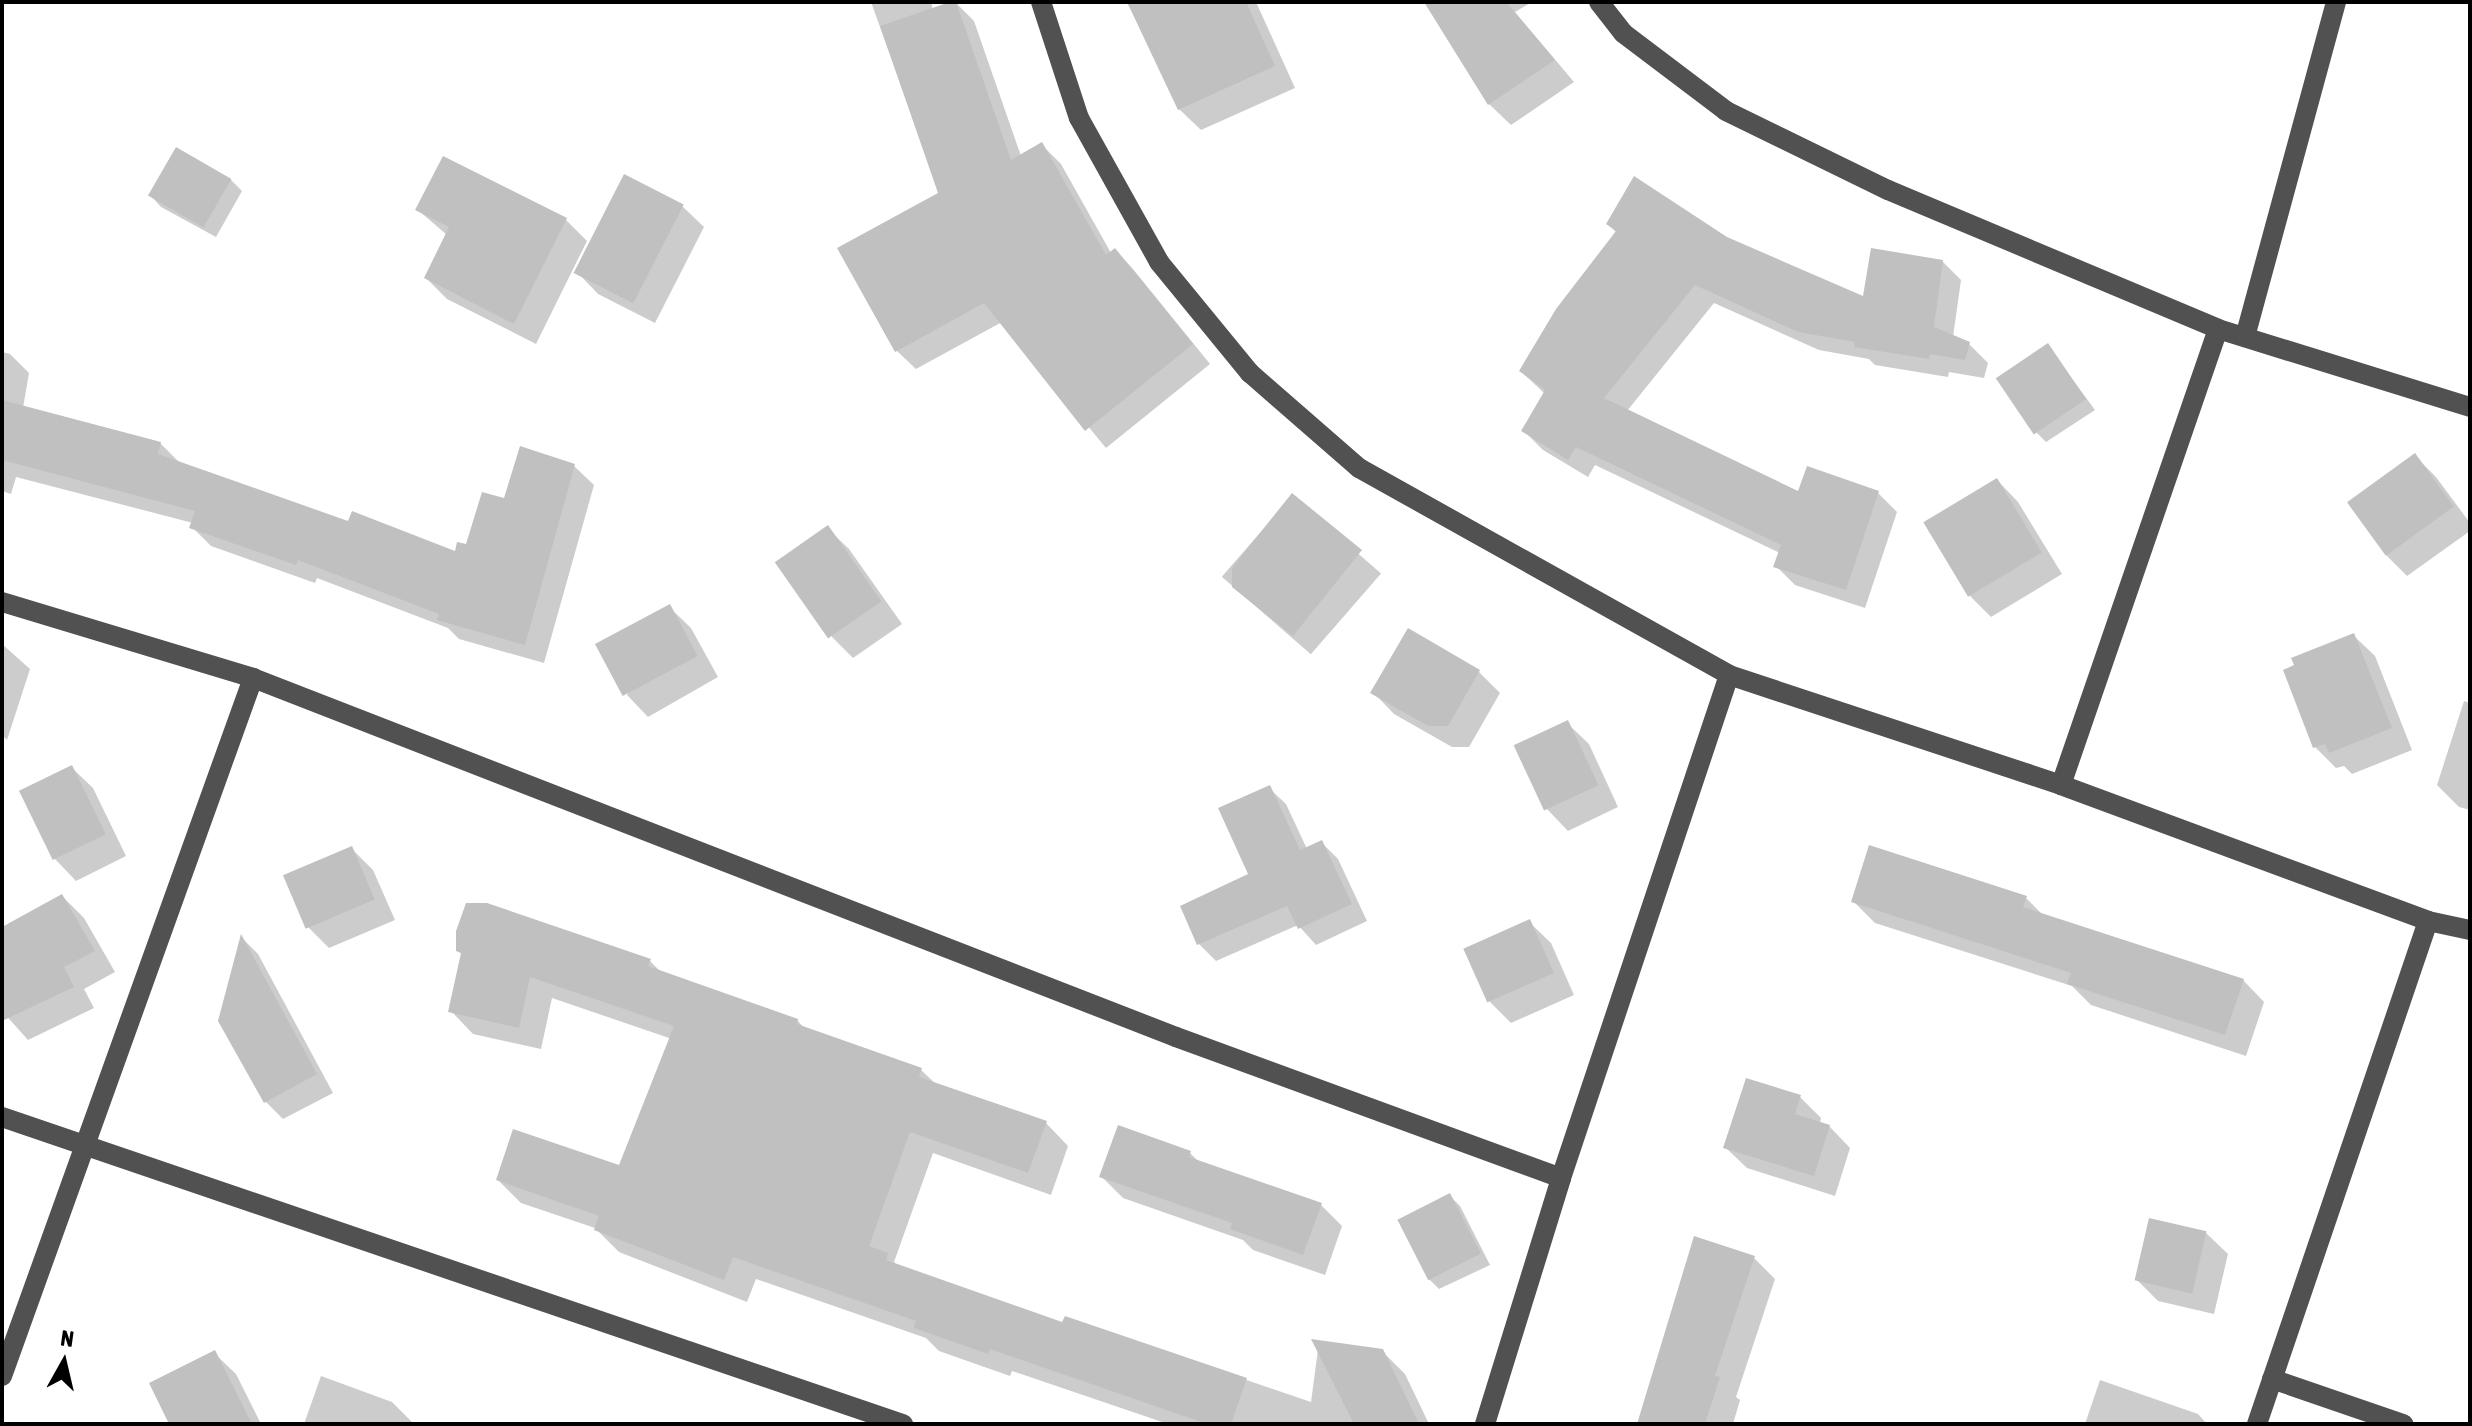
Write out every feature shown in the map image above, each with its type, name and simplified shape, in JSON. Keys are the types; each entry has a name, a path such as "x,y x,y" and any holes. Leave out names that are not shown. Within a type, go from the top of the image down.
{"street":[{"path":"1041,2 1079,118 1152,249 1250,373 1359,468 1729,675 2061,785 2428,921 2470,930"},
{"path":"1599,2 1623,33 1726,111 1888,190 2218,329 2470,407"},
{"path":"2245,337 2336,2"},
{"path":"2061,785 2218,329"},
{"path":"2,602 253,678 1161,1031 1561,1178"},
{"path":"1485,1424 1561,1178 1729,675"},
{"path":"2,1376 253,678"},
{"path":"2257,1424 2428,921"},
{"path":"2,1117 903,1424"},
{"path":"2272,1379 2403,1424"}],"building":[{"path":"956,2 1011,160 1042,142 1106,255 1115,248 1193,344 1085,431 984,303 895,352 837,248 938,193 880,26"},
{"path":"1127,2 1246,2 1275,66 1178,110"},
{"path":"1424,2 1506,2 1555,60 1488,105"},
{"path":"176,147 231,179 203,227 148,195"},
{"path":"443,156 567,218 514,324 424,278 449,227 415,210"},
{"path":"624,174 684,204 633,303 574,273"},
{"path":"1634,176 1727,237 1863,296 1871,248 1943,260 1934,327 1970,342 1965,360 1930,354 1929,359 1854,347 1855,342 1798,332 1695,285 1604,398 1798,491 1807,466 1879,491 1846,590 1773,567 1781,545 1576,447 1568,460 1521,431 1545,390 1519,371 1556,309 1616,231 1606,224"},
{"path":"2048,343 2086,399 2034,435 1996,378"},
{"path":"2,400 161,442 158,454 348,521 352,511 455,551 457,542 466,544 482,492 504,498 520,446 575,464 525,645 437,620 439,614 298,560 296,565 189,528 195,511 2,460"},
{"path":"2415,453 2454,506 2386,556 2347,502"},
{"path":"1997,478 2042,553 1968,597 1923,522"},
{"path":"1292,493 1362,550 1293,636 1232,587 1232,568"},
{"path":"828,525 881,601 828,638 775,562"},
{"path":"670,604 698,656 623,696 595,644"},
{"path":"1408,628 1480,670 1448,726 1428,726 1370,693"},
{"path":"2354,633 2392,728 2329,753 2325,744 2313,748 2283,670 2294,665 2291,658"},
{"path":"1568,720 1598,785 1544,811 1514,745"},
{"path":"72,765 106,834 53,860 19,791"},
{"path":"1270,785 1300,850 1322,840 1352,904 1298,929 1287,906 1197,945 1180,906 1248,874 1218,808"},
{"path":"1869,845 2027,896 2023,907 2244,979 2225,1035 2067,984 2071,973 1851,902"},
{"path":"352,846 375,899 306,929 283,875"},
{"path":"62,894 95,951 64,967 74,987 2,1021 2,927"},
{"path":"466,903 487,903 651,959 648,966 798,1019 797,1024 922,1068 919,1077 1047,1121 1028,1173 910,1132 869,1246 888,1253 886,1260 1062,1322 1065,1316 1247,1378 1231,1424 1207,1424 990,1349 988,1354 914,1328 916,1321 733,1257 724,1280 594,1230 599,1216 496,1180 513,1129 619,1165 674,1026 530,977 519,1028 448,1012 461,953 456,951 456,931"},
{"path":"1530,919 1554,973 1487,1003 1463,949"},
{"path":"241,934 317,1074 264,1103 218,1021"},
{"path":"1746,1078 1801,1095 1795,1114 1830,1125 1814,1176 1723,1148"},
{"path":"1118,1125 1191,1151 1189,1157 1322,1203 1303,1255 1230,1229 1232,1223 1099,1177"},
{"path":"1450,1193 1481,1254 1428,1280 1397,1220"},
{"path":"2149,1218 2206,1231 2192,1294 2135,1280"},
{"path":"1694,1236 1755,1256 1715,1376 1720,1377 1705,1424 1637,1424"},
{"path":"1311,1339 1383,1349 1419,1424 1354,1424"},
{"path":"215,1350 252,1424 169,1424 149,1383"}]}
